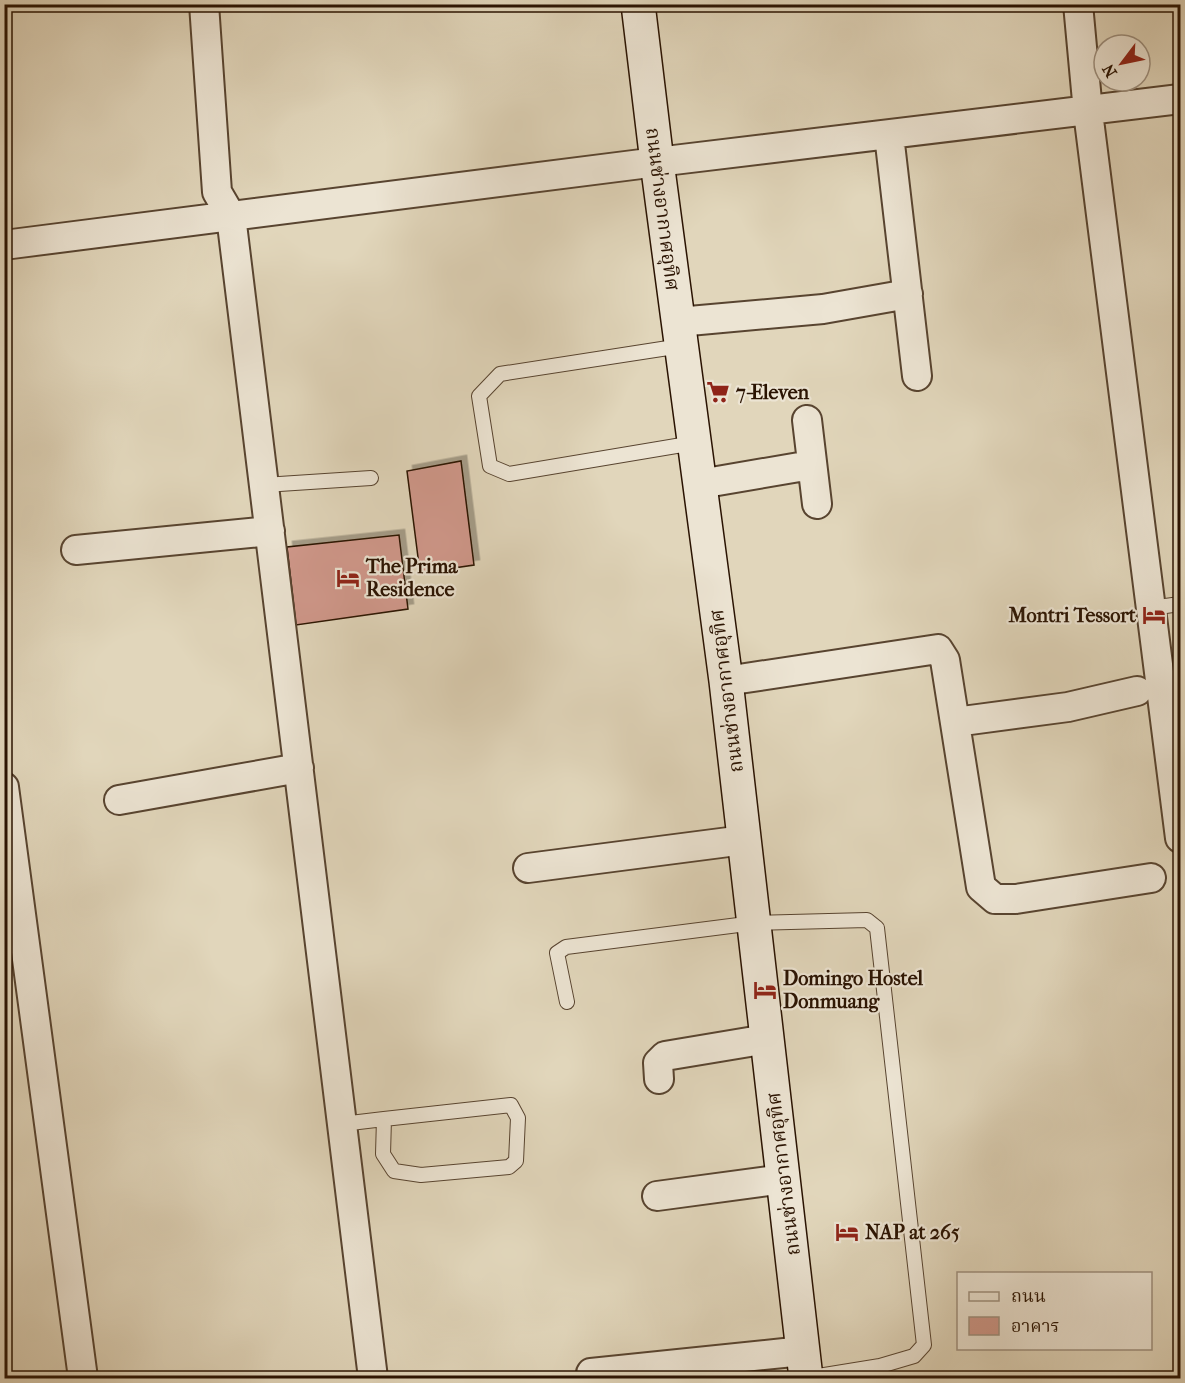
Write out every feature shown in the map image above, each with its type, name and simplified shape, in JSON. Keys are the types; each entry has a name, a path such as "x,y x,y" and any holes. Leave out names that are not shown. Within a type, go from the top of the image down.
{"street":[{"path":"204,4 217,192 231,216 373,1378"},
{"name":"ถนนช่างอากาศอุทิศ","path":"638,4 726,681 805,1369"},
{"path":"1078,4 1088,112 1180,838"},
{"path":"4,245 657,162 1088,112 1180,99"},
{"path":"889,135 917,376"},
{"path":"680,334 908,294"},
{"path":"807,420 817,504"},
{"path":"700,484 811,465"},
{"path":"76,550 270,531"},
{"path":"726,681 938,649 945,660 981,887 995,898 1016,899 1151,878"},
{"path":"955,722 1068,707 1137,691"},
{"path":"119,800 298,768"},
{"path":"4,787 83,1378"},
{"path":"528,868 744,840"},
{"path":"659,1079 658,1063 665,1056 767,1039"},
{"path":"657,1196 784,1179"},
{"path":"591,1373 805,1369"}],"lane":[{"path":"680,334 500,374 479,396 490,466 509,474 694,443"},
{"path":"264,485 371,478"},
{"path":"1151,608 1180,604"},
{"path":"567,1002 556,953 567,947 754,923 867,920 877,928 924,1345 914,1356 880,1366 805,1369"},
{"path":"342,1124 384,1119 511,1105 518,1118 516,1161 509,1167 421,1175 394,1171 383,1154 384,1119"}],"building":[{"name":"The Prima Residence","path":"461,461 474,565 420,573 407,471"},
{"name":"The Prima Residence","path":"399,535 408,609 296,625 287,547"}],"place":[{"name":"7-Eleven","path":"718,392"},
{"name":"The Prima Residence","path":"348,578"},
{"name":"Montri Tessort","path":"1154,615"},
{"name":"Domingo Hostel Donmuang","path":"765,990"},
{"name":"NAP at 265","path":"847,1232"}]}
